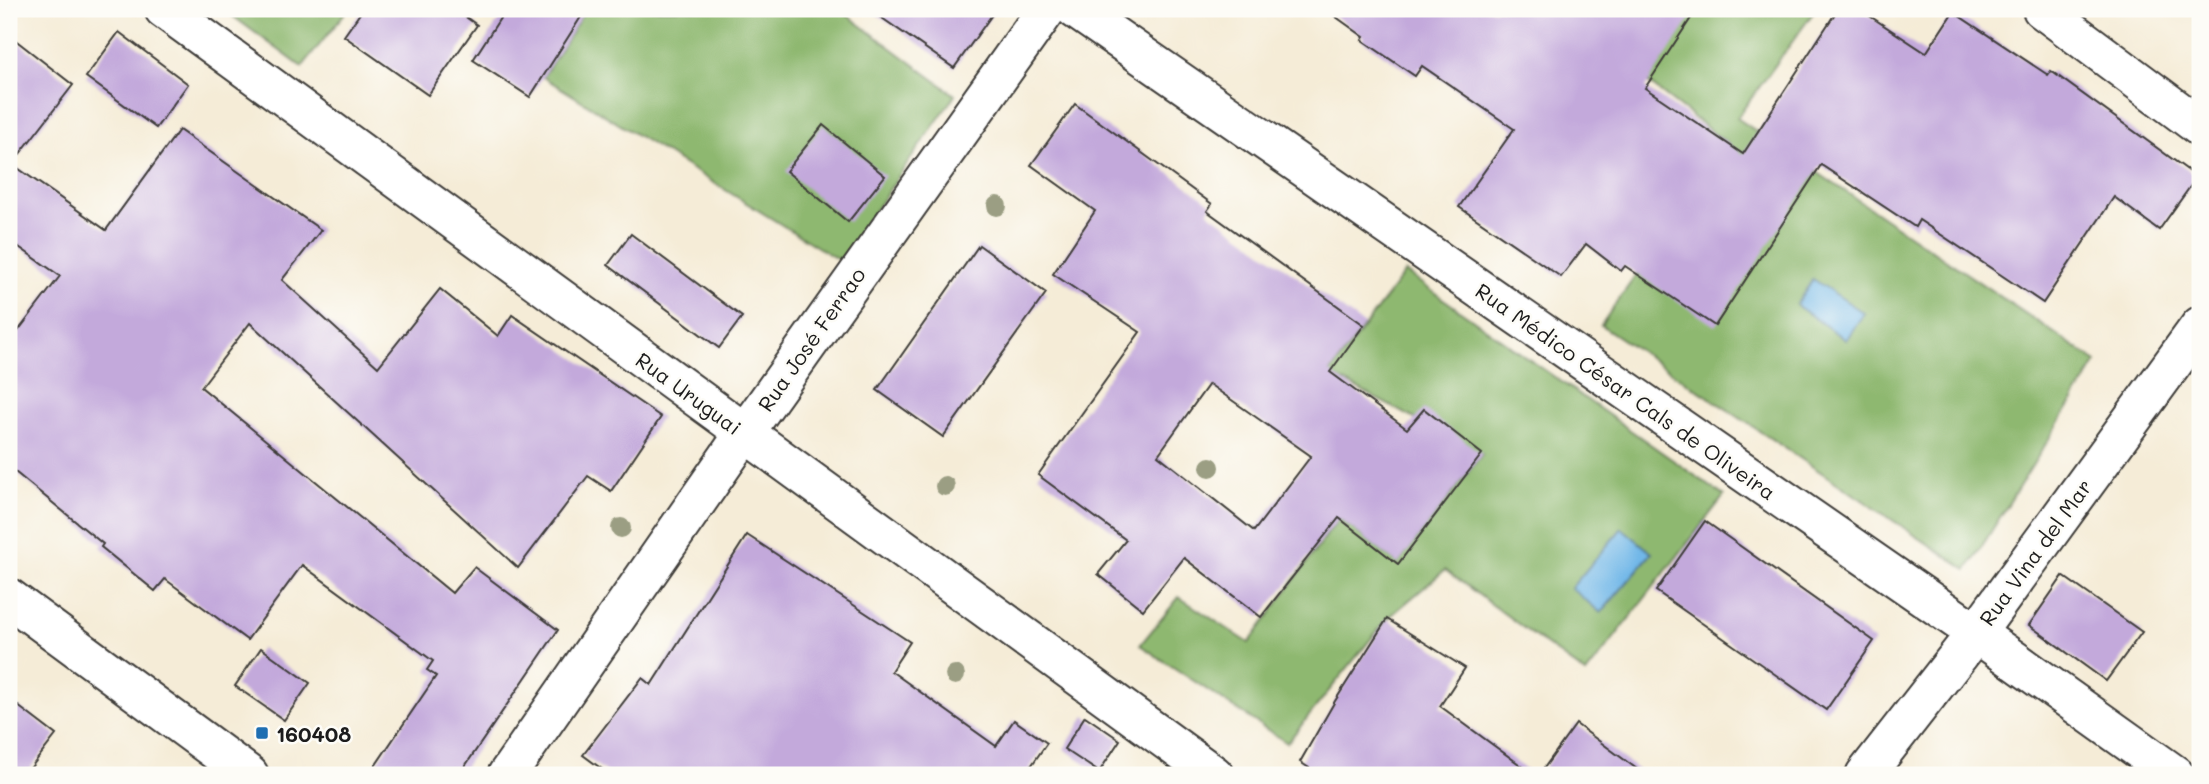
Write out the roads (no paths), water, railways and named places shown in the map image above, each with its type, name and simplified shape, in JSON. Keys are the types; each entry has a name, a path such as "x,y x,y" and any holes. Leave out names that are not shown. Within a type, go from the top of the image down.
{"street":[{"name":"Rua Uruguai","path":"164,9 1214,775"},
{"name":"Rua José Ferrao","path":"507,775 744,434 1047,9"},
{"name":"Rua Médico César Cals de Oliveira","path":"1074,9 1976,633 2175,775"},
{"path":"2042,9 2200,127"},
{"name":"Rua Vina del Mar","path":"1865,775 1976,633 2200,326"},
{"path":"9,598 249,775"}],"water":[{"path":"1813,279 1864,313 1846,340 1796,305"},
{"path":"1622,528 1652,553 1601,613 1571,588"}],"place":[{"name":"160408","path":"262,733"}]}
